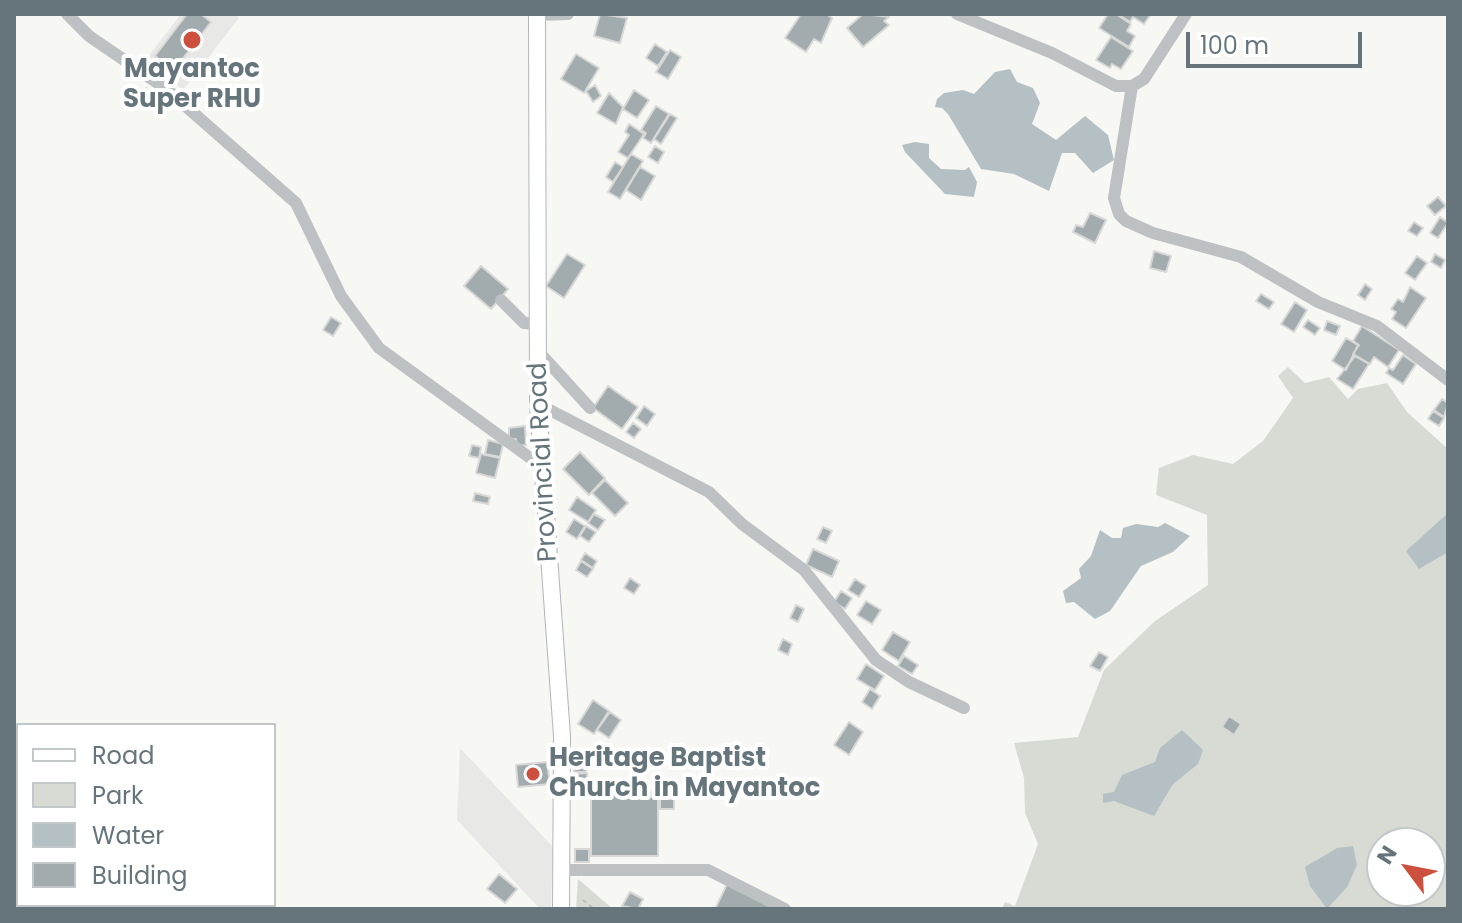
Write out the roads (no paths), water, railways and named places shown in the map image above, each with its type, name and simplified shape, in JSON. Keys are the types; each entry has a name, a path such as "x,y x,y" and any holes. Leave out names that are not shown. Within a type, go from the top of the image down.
{"main road":[{"name":"Provincial Road","path":"537,14 538,404 562,736 564,870 561,909"}],"street":[{"path":"67,14 89,36 165,88 294,201 341,296 379,348 544,468"},
{"path":"537,14 568,14"},
{"path":"957,14 1052,53 1116,86 1132,86 1144,79 1186,14"},
{"path":"1132,86 1114,198 1119,214 1126,221 1153,233 1241,257 1318,302 1377,326 1448,380"},
{"path":"501,300 524,323 538,324"},
{"path":"538,351 590,408"},
{"path":"538,404 709,492 742,524 804,570 876,660 909,682 964,708"},
{"path":"564,870 708,870 785,909"}],"water":[{"path":"1010,69 1017,82 1033,88 1040,103 1032,124 1056,140 1085,116 1108,135 1114,160 1093,173 1075,153 1062,153 1049,191 1014,174 981,169 948,114 942,108 935,107 937,99 944,93 963,90 974,94 995,72"},
{"path":"915,142 929,144 929,158 941,169 965,170 969,167 977,182 974,197 945,194 905,152 902,145"},
{"path":"1448,513 1448,552 1419,569 1406,551"},
{"path":"1165,523 1190,536 1173,552 1141,566 1110,611 1095,619 1074,602 1066,603 1063,591 1081,578 1079,569 1091,556 1100,530 1112,538 1121,538 1123,528 1136,524 1158,527"},
{"path":"1182,730 1203,750 1198,764 1173,784 1154,816 1114,801 1103,803 1103,794 1114,792 1122,775 1155,762 1160,748"},
{"path":"1353,846 1357,865 1347,887 1327,909 1310,886 1305,867 1337,848"}],"place":[{"name":"Mayantoc Super RHU","path":"192,40"},
{"name":"Heritage Baptist Church in Mayantoc","path":"533,774"}]}
